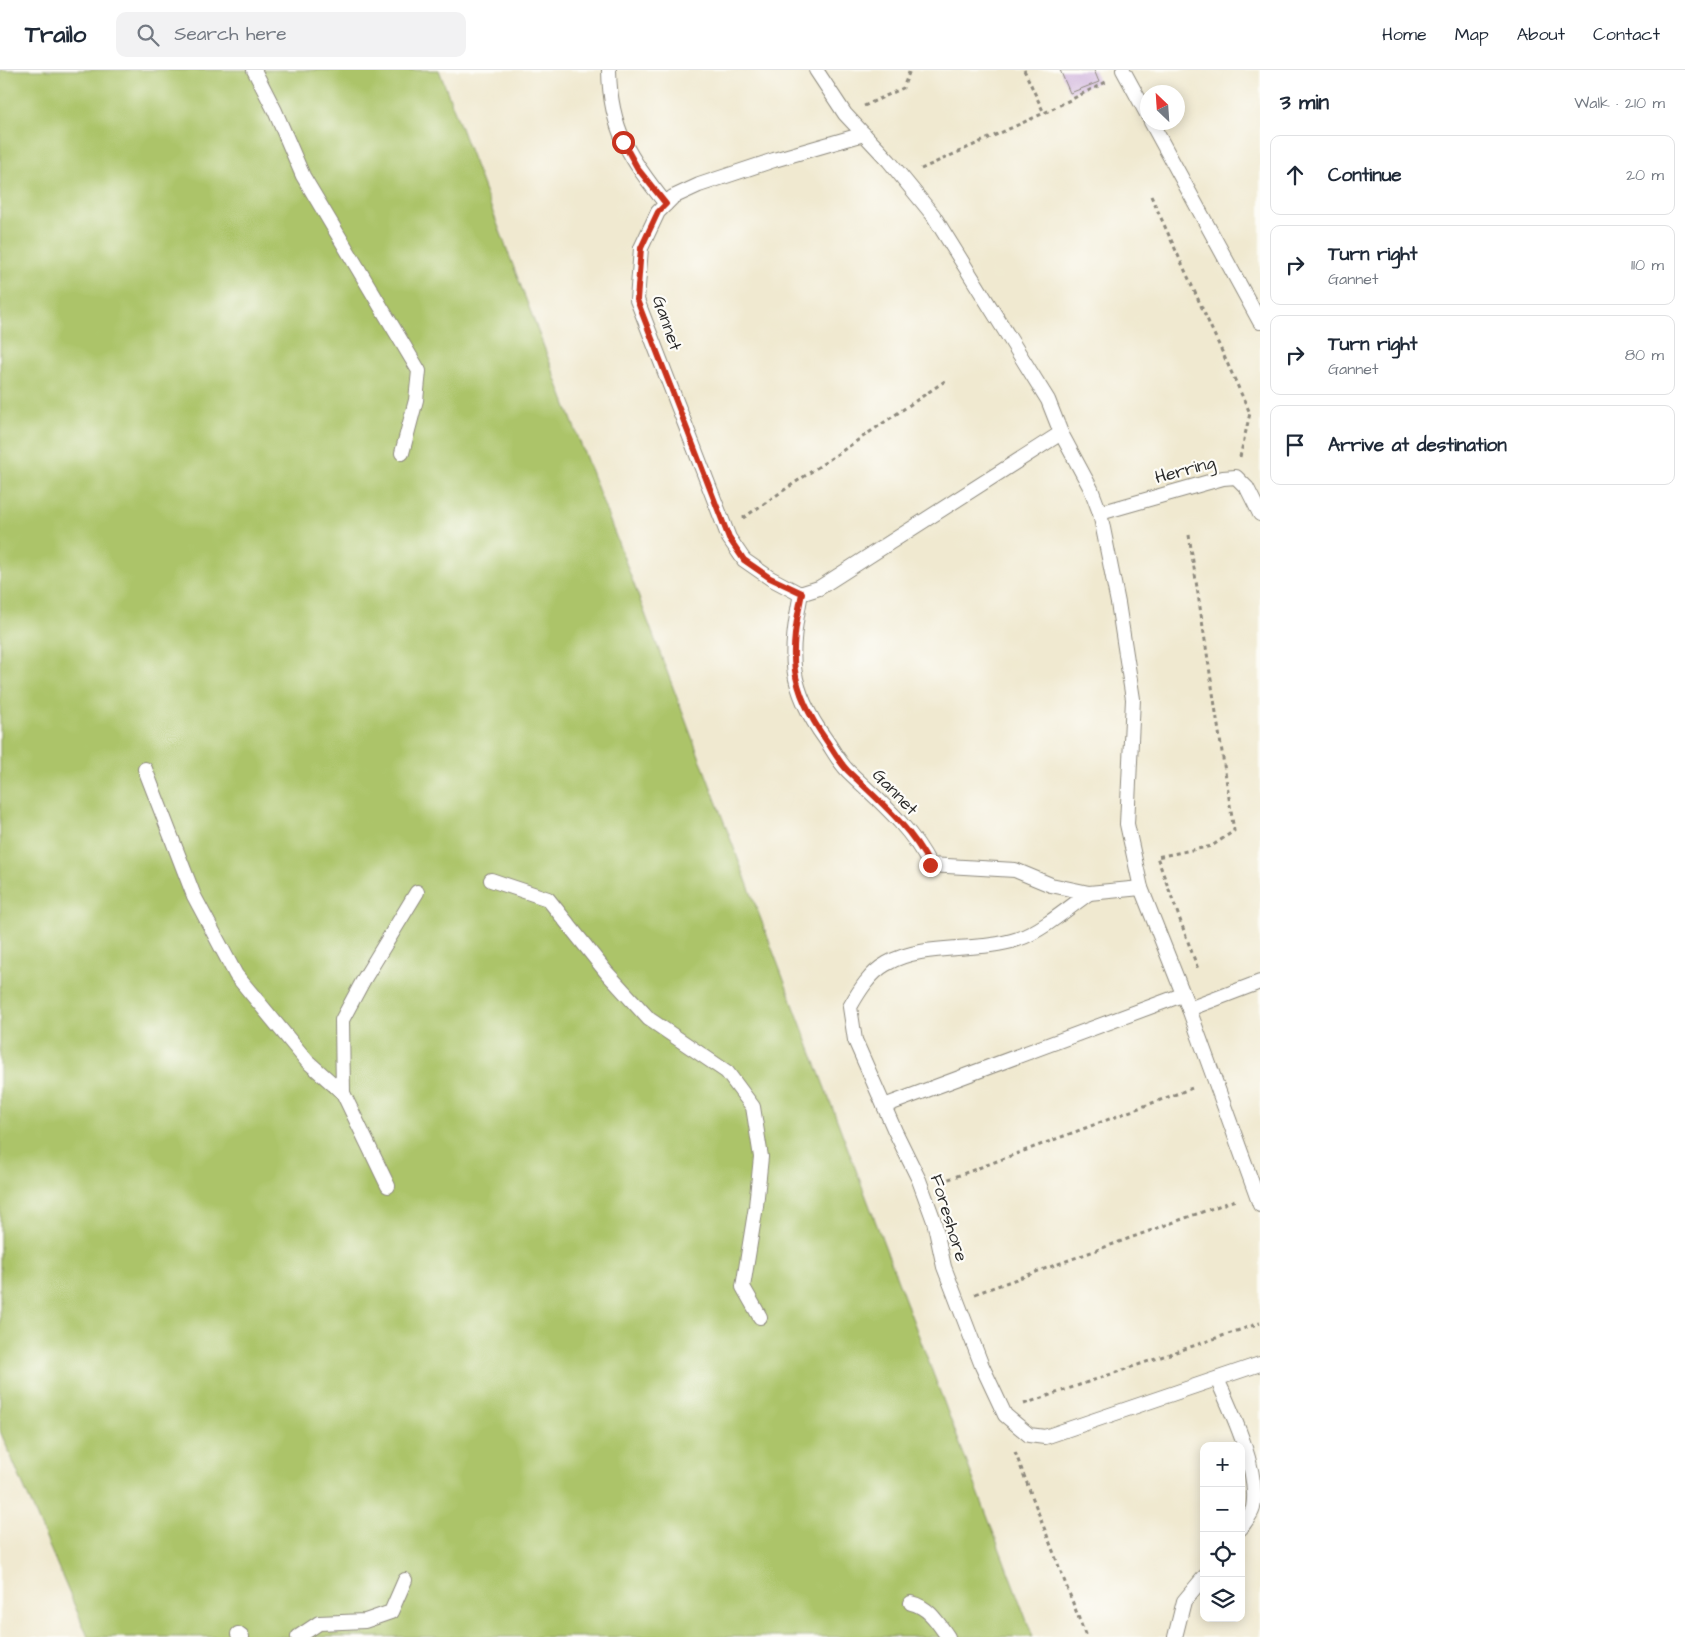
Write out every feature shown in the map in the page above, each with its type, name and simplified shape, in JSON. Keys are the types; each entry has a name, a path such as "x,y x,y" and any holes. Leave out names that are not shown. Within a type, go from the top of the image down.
{"lane":[{"path":"254,70 275,111 303,176 419,371 416,400 402,453"},
{"path":"609,70 615,118 623,142 638,169 666,204"},
{"path":"816,70 845,114 902,177 932,215 1048,400 1061,432 1091,489 1100,513 1118,603 1133,699 1127,824 1141,888 1189,1009 1213,1080 1260,1205"},
{"path":"1123,71 1140,102"},
{"path":"1155,130 1260,322"},
{"name":"Gannet","path":"864,134 774,160 699,185 673,197 658,212 641,248 637,300 729,538 744,560 770,578 802,593 792,649 796,686 818,729 846,769 889,810 924,854 930,865 1015,870 1051,885 1089,893"},
{"path":"802,593 820,588 1061,432"},
{"name":"Herring","path":"1100,513 1223,478 1236,478 1247,488 1260,514"},
{"path":"145,769 194,896 236,976 307,1061 343,1093 388,1186"},
{"path":"491,880 548,899 607,973 649,1019 727,1072 753,1108 760,1157 756,1206 743,1287 760,1318"},
{"path":"1089,893 1141,888"},
{"path":"343,1093 342,1020 416,892"},
{"name":"Foreshore","path":"1089,893 1019,939 908,955 886,964 865,983 850,1007 855,1040 923,1189 934,1221 944,1268 982,1366 1005,1415 1029,1435 1045,1437 1260,1364"},
{"path":"1189,1009 1260,982"},
{"path":"884,1106 1182,995"},
{"path":"1217,1379 1247,1448 1256,1483 1254,1508 1245,1522"},
{"path":"298,1637 319,1623 365,1621 391,1612 405,1580"},
{"path":"1176,1637 1184,1601 1200,1583"},
{"path":"912,1603 922,1606 938,1622 948,1637"}],"path":[{"path":"863,106 903,88 910,70"},
{"path":"1024,70 1044,113"},
{"path":"902,177 1044,113 1123,71"},
{"path":"1150,196 1250,413 1236,478"},
{"path":"726,530 946,381"},
{"path":"1189,535 1234,831 1212,846 1157,857 1210,1001"},
{"path":"923,1189 1213,1080"},
{"path":"972,1295 1242,1198"},
{"path":"1017,1407 1260,1323"}],"green space":[{"path":"0,70 439,70 1033,1637 88,1637 0,1431"}],"building":[{"path":"1060,70 1094,70 1099,82 1070,93"}],"route":[{"path":"623,142 638,169 666,204 658,212 641,248 637,300 729,538 744,560 770,578 800,594 802,593 792,649 796,686 818,729 846,769 889,810 924,854 930,865"}]}
